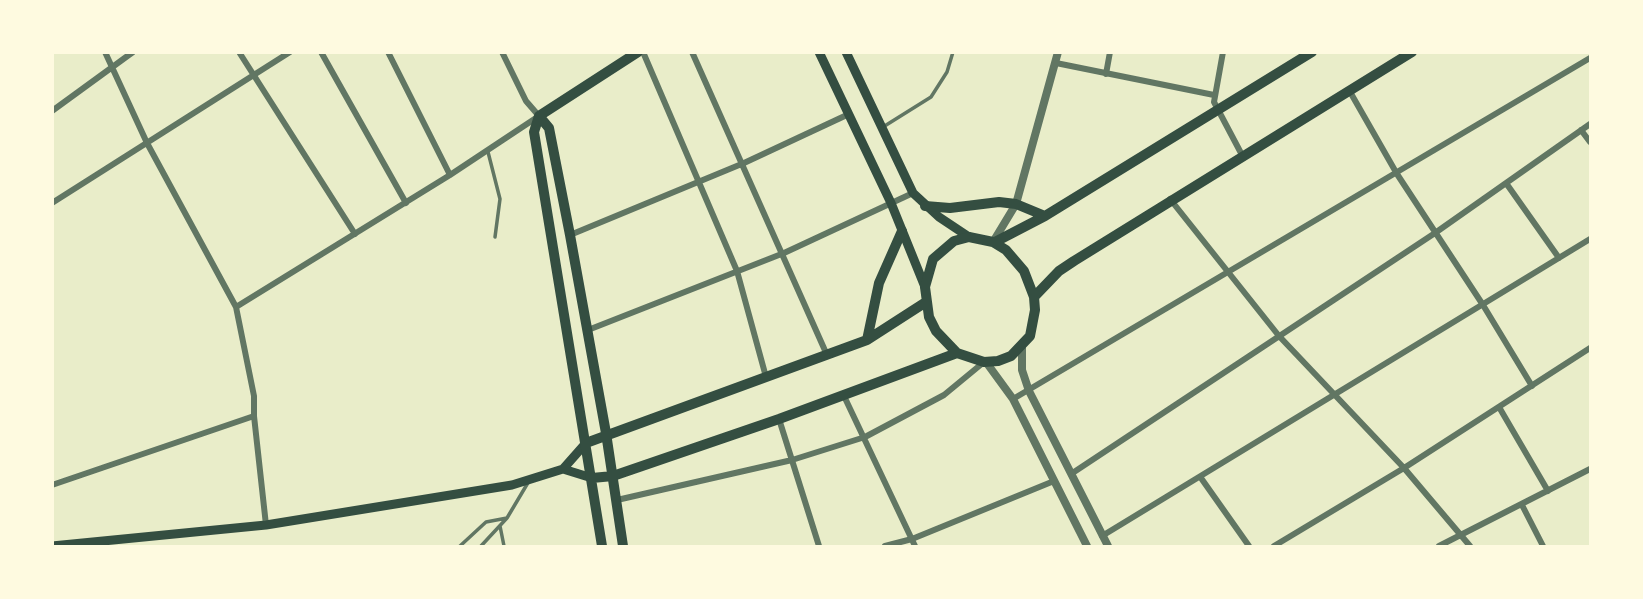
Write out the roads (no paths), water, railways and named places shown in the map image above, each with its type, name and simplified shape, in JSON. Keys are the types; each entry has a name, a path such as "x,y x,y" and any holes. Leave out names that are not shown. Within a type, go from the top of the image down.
{"main road":[{"path":"602,547 586,443 561,312 534,132 539,116 638,52"},
{"path":"820,52 891,203 925,287 926,302 936,331 957,352 985,362 1011,356 1022,348 1034,324 1034,297 1016,260 994,242 968,237 925,206 913,193 846,52"},
{"path":"994,242 1045,216 1312,52"},
{"path":"1034,297 1059,271 1170,199 1412,52"},
{"path":"539,116 549,128 570,235 606,433 623,547"},
{"path":"925,206 950,208 999,202 1016,204 1045,216"},
{"path":"867,340 879,283 902,231"},
{"path":"925,287 933,259 942,248 968,237"},
{"path":"52,546 266,525 529,481 563,469 586,443 606,433 867,340 926,302"},
{"path":"563,469 592,478 613,476 844,396 957,352"}],"street":[{"path":"105,52 147,143 236,307 254,396 266,525"},
{"path":"52,111 133,52"},
{"path":"239,52 355,234"},
{"path":"52,203 290,52"},
{"path":"321,52 406,203"},
{"path":"388,52 450,175"},
{"path":"236,307 406,203 539,116 526,101 502,52"},
{"path":"643,52 737,271 766,377"},
{"path":"692,52 744,163 827,355"},
{"path":"994,242 1016,204 1058,52"},
{"path":"1106,74 1110,52"},
{"path":"1223,52 1213,95 1216,111 1242,155"},
{"path":"1013,399 1591,58"},
{"path":"1056,63 1213,95"},
{"path":"1349,90 1397,174 1483,305 1532,386"},
{"path":"570,235 744,163 849,114"},
{"path":"1071,474 1435,233 1591,124"},
{"path":"1581,130 1591,142"},
{"path":"1506,183 1559,258"},
{"path":"587,330 784,253 913,193"},
{"path":"1170,199 1279,336 1404,468 1470,547"},
{"path":"1102,536 1591,239"},
{"path":"1022,348 1022,370 1028,391 1108,547"},
{"path":"1274,547 1404,468 1591,348"},
{"path":"617,500 792,460 865,437 922,409 985,362 1013,399 1087,547"},
{"path":"844,396 914,543"},
{"path":"1499,407 1548,491"},
{"path":"52,485 254,416"},
{"path":"779,419 819,547"},
{"path":"1439,547 1591,469"},
{"path":"1201,478 1248,547"},
{"path":"886,547 914,543 1054,481"},
{"path":"1522,505 1543,547"}],"lane":[{"path":"881,128 931,97 947,72 953,52"},
{"path":"487,150 500,200 495,237"},
{"path":"481,547 507,518 529,481"},
{"path":"460,547 486,522 507,518"},
{"path":"500,526 504,547"}]}
